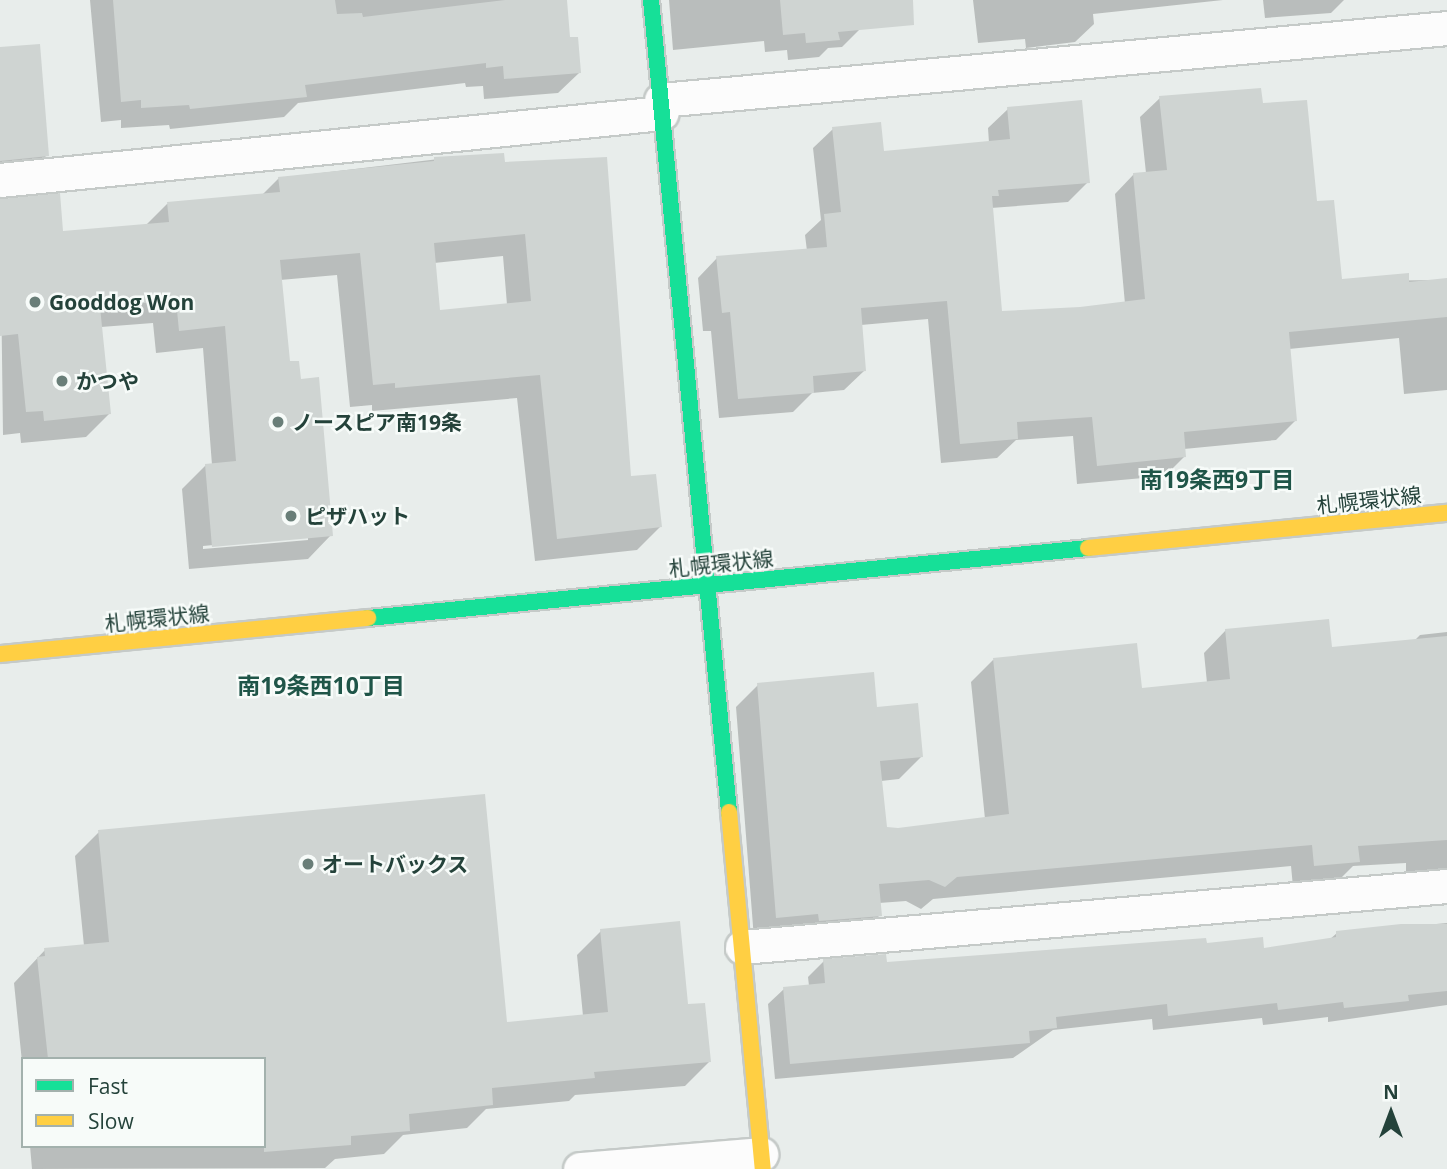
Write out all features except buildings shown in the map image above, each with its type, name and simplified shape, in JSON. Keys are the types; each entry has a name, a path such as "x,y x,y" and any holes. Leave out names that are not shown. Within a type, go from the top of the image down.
{"main road":[{"path":"651,0 762,1161"},
{"name":"札幌環状線","path":"0,654 1447,513"}],"street":[{"path":"0,180 661,107 1447,28"},
{"path":"742,947 1447,886"},
{"path":"580,1169 762,1161"}],"traffic: fast":[{"path":"651,0 729,812"},
{"path":"368,618 1088,548"}],"traffic: slow":[{"path":"1088,548 1447,513"},
{"path":"0,654 368,618"},
{"path":"729,812 763,1169"}],"place":[{"name":"Gooddog Won","path":"35,302"},
{"name":"かつや","path":"62,381"},
{"name":"ノースピア南19条","path":"278,422"},
{"name":"ピザハット","path":"291,516"},
{"name":"オートバックス","path":"308,864"}],"district":[{"name":"南19条西9丁目","path":"1217,479"},
{"name":"南19条西10丁目","path":"321,685"}]}
